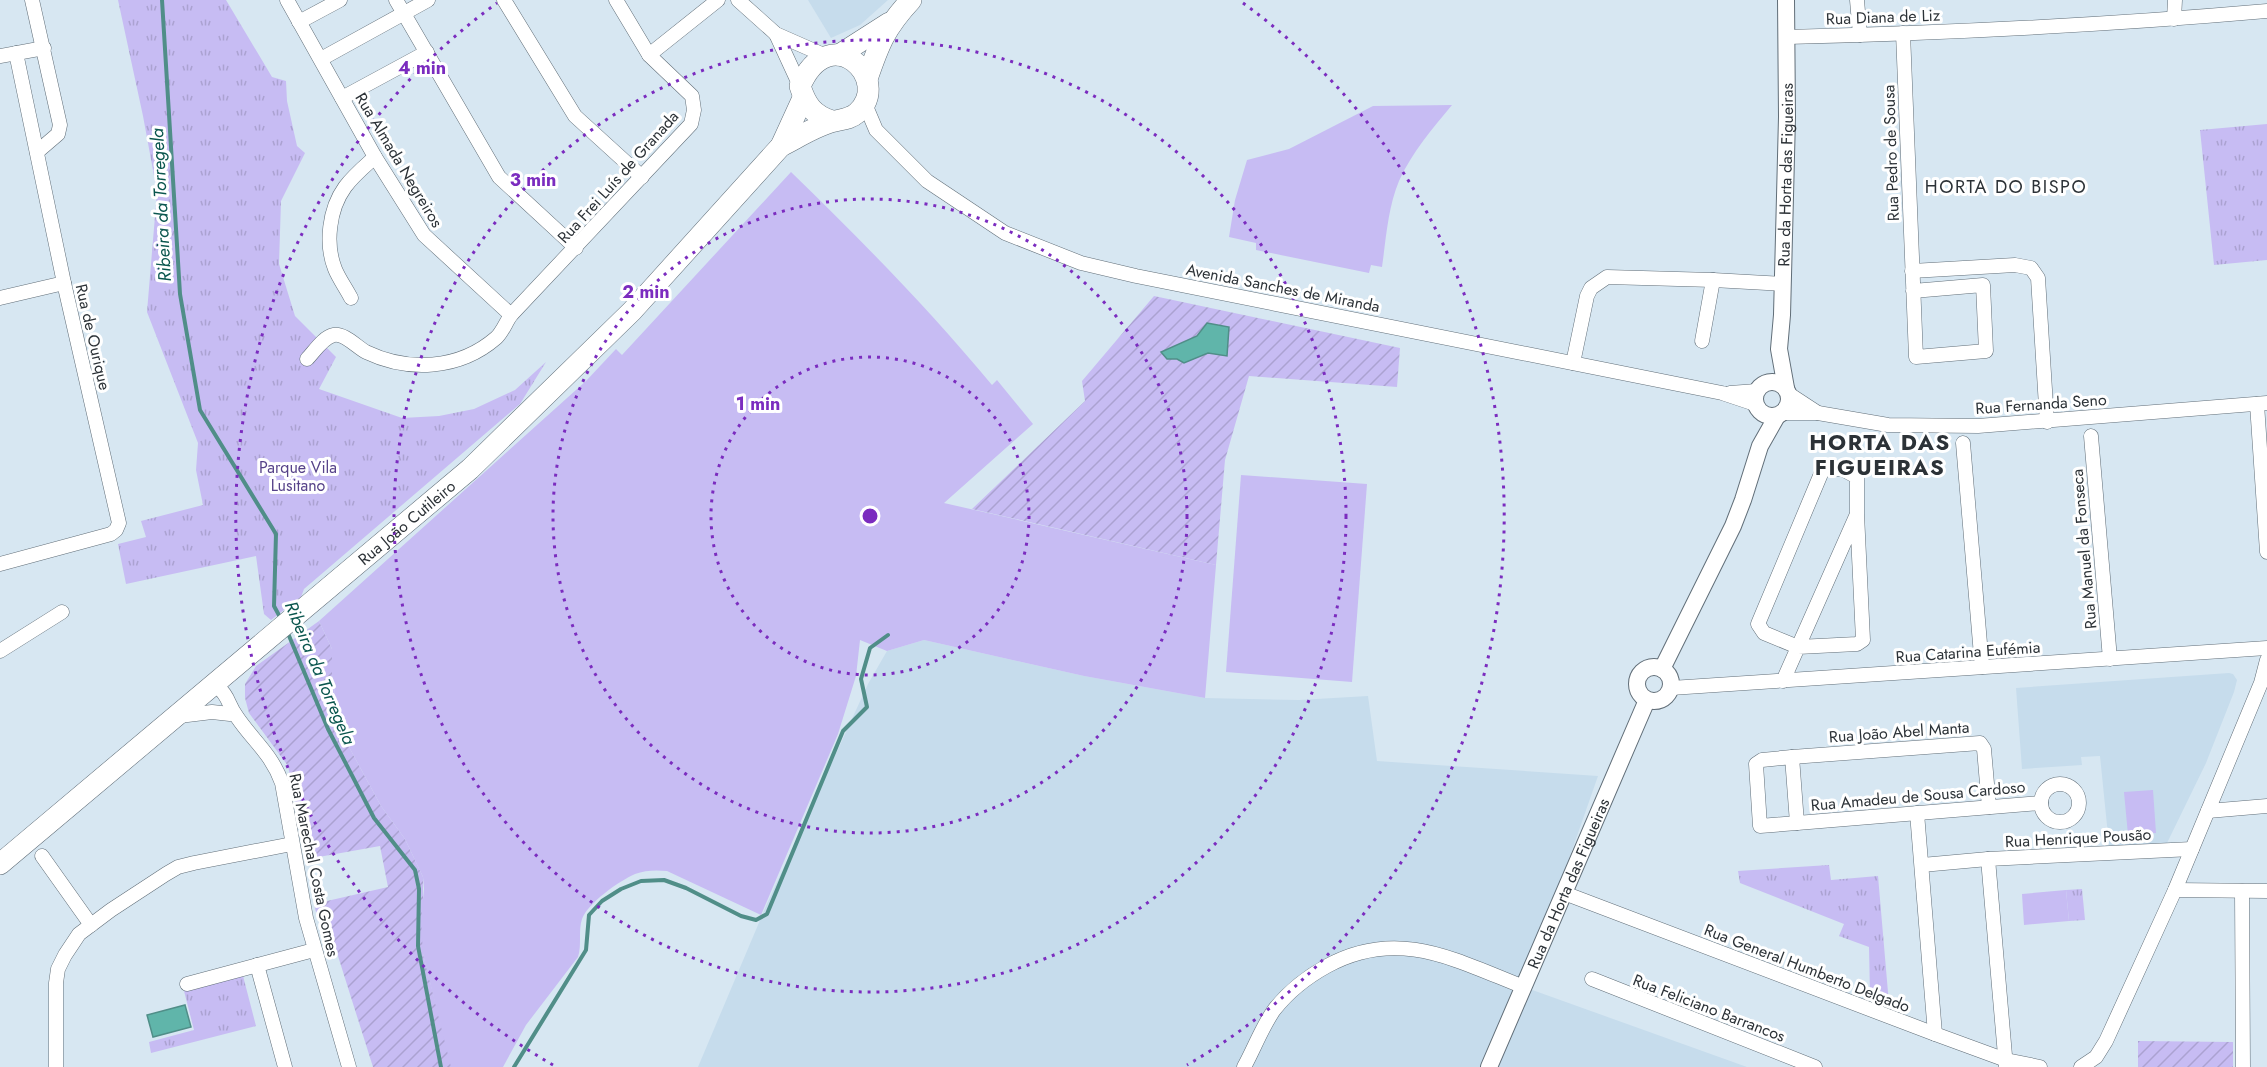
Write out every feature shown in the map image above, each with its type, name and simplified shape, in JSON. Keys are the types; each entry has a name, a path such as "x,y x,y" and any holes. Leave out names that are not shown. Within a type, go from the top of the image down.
{"main road":[{"name":"Rua João Cutileiro","path":"781,146 856,114 865,104 868,92 867,79 883,34 911,0"},
{"name":"Rua João Cutileiro","path":"0,864 470,469 632,311 781,146 802,92 806,73 814,63 832,56 892,21"},
{"path":"832,56 851,59 861,67 867,79"},
{"path":"802,92 810,109 819,118 838,121"}],"street":[{"path":"32,0 60,125 58,134 37,152"},
{"name":"Rua Almada Negreiros","path":"287,0 375,157 424,235 511,315"},
{"path":"299,22 340,0"},
{"path":"396,0 499,177 576,248"},
{"path":"321,59 428,0"},
{"name":"Rua Frei Luís de Granada","path":"306,359 326,339 334,335 341,336 359,348 392,362 408,366 450,362 474,352 497,338 511,315 691,124 694,110 692,96 649,56 616,0"},
{"path":"649,56 718,0"},
{"path":"738,0 776,34 832,56"},
{"name":"Rua da Horta das Figueiras","path":"1662,669 1733,526 1760,446 1780,414 1788,408 1779,349 1783,284 1786,0"},
{"path":"1857,0 1860,34"},
{"path":"2174,19 2175,0"},
{"path":"505,1 575,116 642,177"},
{"name":"Rua Diana de Liz","path":"1787,37 2174,19 2267,11"},
{"name":"Rua Pedro de Sousa","path":"1902,33 1912,272 1916,357 1986,351 1983,285 1913,291"},
{"path":"776,34 802,92"},
{"path":"0,56 44,48"},
{"path":"342,98 427,52"},
{"name":"Rua de Ourique","path":"0,564 111,534 116,530 118,523 64,283 16,53"},
{"name":"Avenida Sanches de Miranda","path":"865,104 876,130 927,181 1005,233 1063,257 1146,278 1722,393 1759,397"},
{"name":"Avenida Sanches de Miranda","path":"838,121 876,130"},
{"path":"351,298 335,268 329,247 331,221 344,188 375,157"},
{"path":"1912,272 2015,265 2031,268 2038,278 2047,422"},
{"path":"1573,363 1587,296 1591,288 1607,277 1783,284"},
{"path":"1702,341 1713,280"},
{"path":"0,298 64,283"},
{"name":"Rua da Horta das Figueiras","path":"1760,446 1759,397 1779,349"},
{"path":"1780,414 1770,417 1759,397 1780,384 1787,391"},
{"name":"Rua Fernanda Seno","path":"1787,391 1818,413"},
{"path":"2262,404 2267,552"},
{"name":"Rua Fernanda Seno","path":"1780,414 1818,413 1877,423 1921,426 1978,426 2262,404"},
{"name":"Rua Manuel da Fonseca","path":"2091,436 2110,658"},
{"path":"1963,443 1982,667"},
{"path":"1823,469 1842,469 1857,477 1863,640 1857,644 1797,646 1764,633 1758,624 1823,469"},
{"path":"1783,681 1857,514"},
{"path":"0,651 62,612"},
{"name":"Rua Catarina Eufémia","path":"1671,688 2267,648"},
{"path":"2088,1065 2101,1052 2175,890 2261,683 2267,660"},
{"path":"174,717 203,712 232,711 235,665"},
{"path":"1649,668 1662,669 1671,679 1671,688 1665,698 1659,701 1647,700 1640,695 1637,689 1639,676 1649,668"},
{"name":"Rua Marechal Costa Gomes","path":"213,683 213,696 219,707 232,711 276,765 282,783 306,918 349,1067"},
{"name":"Rua da Horta das Figueiras","path":"1489,1067 1647,700"},
{"name":"Rua João Abel Manta","path":"1797,823 1760,826 1755,768 1759,761 1980,743 1984,750 1989,807"},
{"path":"1792,758 1797,823"},
{"name":"Rua Amadeu de Sousa Cardoso","path":"1797,823 2041,803"},
{"path":"2208,811 2267,806"},
{"path":"1917,813 1935,1034"},
{"path":"56,1067 55,1004 58,969 72,943 91,925 178,867 292,844"},
{"name":"Rua Henrique Pousão","path":"2006,1063 1988,859 2192,849"},
{"path":"42,856 91,925"},
{"path":"1922,865 1988,859"},
{"path":"2175,890 2267,891"},
{"path":"2242,891 2243,1067"},
{"name":"Rua General Humberto Delgado","path":"1564,892 2006,1063 2040,1067"},
{"path":"1244,1067 1274,1011 1291,991 1312,975 1349,955 1372,949 1398,947 1423,950 1524,987"},
{"path":"187,984 314,950"},
{"path":"257,965 285,1067"},
{"name":"Rua Feliciano Barrancos","path":"1592,979 1815,1067"}],"shaded area":[{"path":"808,0 888,0 860,25 831,38"},
{"path":"1207,323 1229,327 1227,356 1208,353 1184,363 1177,359 1167,359 1161,352 1197,336"},
{"path":"924,640 1084,676 1205,698 1299,700 1368,696 1377,761 1598,776 1524,987 1747,1067 698,1067 766,906 868,684 887,651"},
{"path":"2233,674 2237,680 2234,692 2206,763 2167,843 2109,845 2100,756 2081,757 2082,765 2022,769 2016,688"},
{"path":"185,1005 191,1027 153,1037 147,1015"}],"green space":[{"name":"Parque Vila Lusitano","path":"118,0 226,0 272,77 286,81 287,101 297,146 305,153 281,201 279,264 295,316 336,357 319,389 402,418 439,416 474,409 515,390 546,362 520,404 304,589 301,597 271,620 264,614 256,556 126,584 118,544 146,537 141,521 203,505 196,470 198,443 147,312 157,192"},
{"path":"1452,105 1416,150 1399,181 1390,212 1382,267 1371,265 1369,273 1256,250 1256,243 1229,237 1235,200 1247,160 1289,149 1373,106"},
{"path":"2267,124 2267,260 2214,265 2200,130"},
{"path":"791,172 894,276 992,385 997,380 1033,424 944,503 1216,565 1205,698 1084,676 924,640 887,651 860,640 856,676 838,734 761,915 667,871 635,874 605,893 585,913 581,924 578,957 526,1025 503,1067 451,1067 423,954 421,920 423,877 405,839 381,806 349,747 339,721 332,675 332,649 319,621 586,381 616,349 622,355"},
{"path":"1154,296 1400,348 1397,387 1249,376 1225,460 1216,565 972,509 1085,401 1082,381"},
{"path":"1241,475 1367,484 1352,682 1226,672"},
{"path":"319,621 332,649 332,675 339,721 349,747 381,806 405,839 423,877 423,954 452,1067 373,1067 326,918 316,912 314,904 388,887 380,846 313,858 303,839 288,766 249,713 245,698 245,684 256,666"},
{"path":"2153,790 2156,833 2128,835 2124,792"},
{"path":"1829,865 1831,880 1878,876 1889,1004 1870,995 1869,947 1839,936 1844,924 1740,883 1738,871"},
{"path":"2082,889 2085,920 2069,921 2066,890"},
{"path":"2066,890 2069,921 2024,925 2022,894"},
{"path":"242,972 256,1026 151,1053 149,1042 194,1030 183,987"},
{"path":"2138,1041 2233,1042 2233,1067 2138,1067"}],"waterway":[{"name":"Ribeira da Torregela","path":"162,0 180,294 200,410 276,534 274,606 281,619"},
{"name":"Ribeira da Torregela","path":"287,631 328,729 374,818 415,870 419,889 418,946 441,1067"},
{"path":"514,1067 586,950 589,915 602,901 621,889 641,881 664,880 686,888 741,916 756,920 767,914 843,731 867,707 861,679 870,648 888,635"}],"district":[{"name":"HORTA DO BISPO","path":"2006,187"},
{"name":"HORTA DAS FIGUEIRAS","path":"1880,455"}]}
